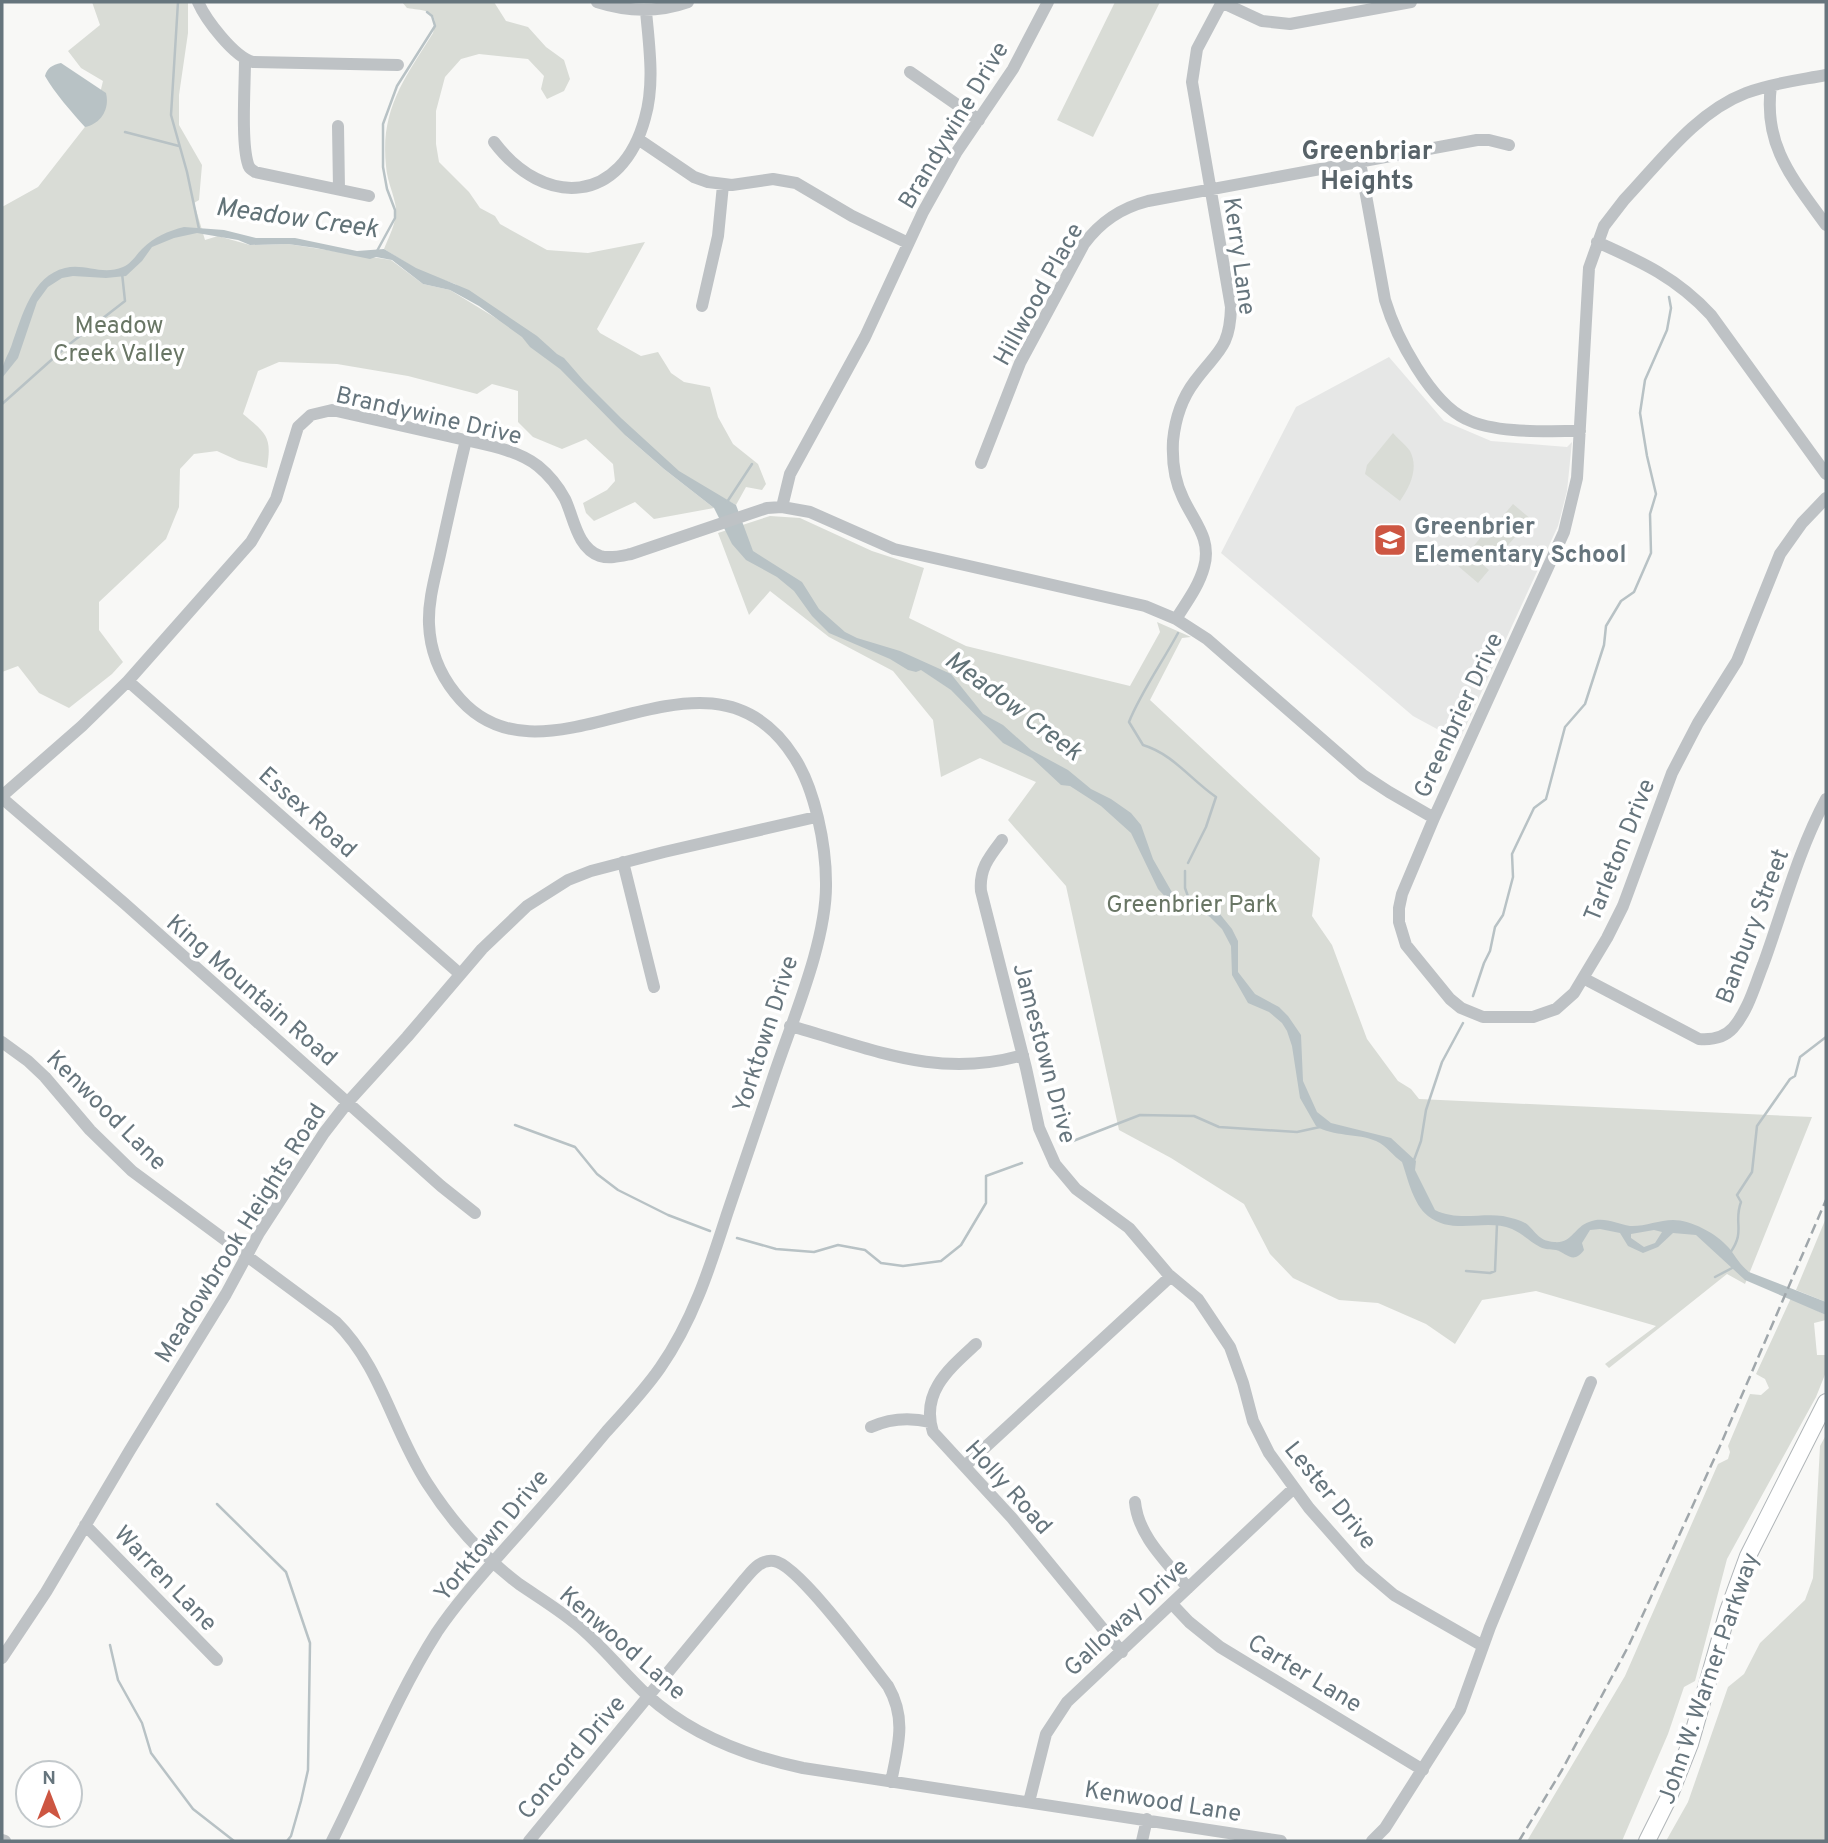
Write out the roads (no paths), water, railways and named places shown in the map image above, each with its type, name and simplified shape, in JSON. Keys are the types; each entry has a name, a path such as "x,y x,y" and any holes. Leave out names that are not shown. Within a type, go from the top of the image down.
{"main road":[{"name":"John W. Warner Parkway","path":"1647,1841 1669,1797 1690,1744 1728,1611 1748,1556 1826,1402"}],"street":[{"path":"198,2 221,35 245,60 246,139 248,165 251,169 369,196"},
{"path":"597,2 646,11 688,2"},
{"name":"Brandywine Drive","path":"2,797 128,681 260,530 276,499 294,433 311,415 332,410 466,440 522,456 546,473 564,497 585,546 600,556 631,554 762,509 782,507 790,474 865,337 941,179 1013,69 1048,2"},
{"name":"Kerry Lane","path":"1176,619 1200,579 1206,560 1206,548 1202,531 1184,500 1174,472 1176,424 1187,393 1219,354 1231,320 1231,307 1192,82 1197,49 1222,2 1262,21 1290,24 1411,2"},
{"path":"494,142 511,162 535,179 560,189 571,190 597,183 615,172 630,155 645,120 651,67 646,11"},
{"path":"245,60 398,65"},
{"path":"910,72 979,120"},
{"name":"Greenbrier Drive","path":"782,507 810,512 894,550 1145,606 1176,619 1207,639 1363,775 1434,818 1564,532 1576,487 1586,286 1597,242 1613,212 1696,124 1727,102 1771,86 1826,75"},
{"path":"1771,86 1769,114 1776,147 1789,174 1826,225"},
{"path":"338,126 339,189"},
{"path":"638,139 692,177 723,185 773,179 796,183 852,216 908,243"},
{"name":"Hillwood Place","path":"981,464 1029,343 1084,244 1093,232 1113,215 1137,204 1477,140 1509,145"},
{"path":"1360,162 1385,300 1391,319 1412,362 1448,407 1467,420 1487,426 1580,430"},
{"path":"702,306 718,236 723,185"},
{"path":"1597,242 1663,273 1711,315 1826,474"},
{"name":"Yorktown Drive","path":"332,1841 386,1728 438,1632 493,1562 640,1395 688,1324 790,1026 821,931 825,907 825,862 806,781 790,750 765,725 737,710 712,703 673,704 575,727 539,732 498,725 474,712 463,702 437,662 428,617 466,440"},
{"name":"Tarleton Drive","path":"1434,818 1402,894 1399,922 1401,934 1411,953 1450,999 1461,1008 1483,1017 1533,1017 1546,1014 1565,1003 1583,978 1623,906 1672,773 1684,747 1745,644 1780,554 1802,523 1826,498"},
{"name":"Essex Road","path":"128,681 460,974"},
{"name":"King Mountain Road","path":"2,797 441,1186 475,1213"},
{"name":"Banbury Street","path":"1583,978 1699,1039 1715,1039 1729,1033 1755,985 1807,839 1826,799"},
{"name":"Meadowbrook Heights Road","path":"2,1658 47,1592 209,1323 268,1218 324,1133 348,1102 507,923 540,896 568,880 623,862 816,817"},
{"name":"Jamestown Drive","path":"1002,840 986,862 980,881 981,891 1039,1128 1055,1164 1076,1189 1129,1228 1170,1277"},
{"path":"623,862 654,987"},
{"path":"790,1026 873,1052 920,1062 972,1063 1023,1055"},
{"name":"Kenwood Lane","path":"2,1042 45,1077 90,1130 132,1171 336,1322 349,1335 373,1372 399,1433 425,1480 455,1523 493,1562 589,1634 649,1696 696,1730 748,1754 803,1768 1281,1841"},
{"path":"966,1465 1170,1277"},
{"name":"Lester Drive","path":"1170,1277 1198,1299 1230,1347 1261,1439 1294,1489 1377,1582 1483,1646"},
{"path":"871,1427 892,1419 930,1422 930,1401 939,1381 976,1343"},
{"path":"1371,1841 1385,1828 1460,1710 1483,1646 1591,1382"},
{"name":"Holly Road","path":"930,1422 938,1440 966,1465 1122,1652"},
{"name":"Galloway Drive","path":"1029,1802 1041,1749 1055,1717 1067,1702 1294,1489"},
{"path":"1135,1502 1138,1521 1143,1531 1188,1588"},
{"name":"Warren Lane","path":"85,1525 217,1660"},
{"name":"Concord Drive","path":"528,1841 712,1617 757,1566 769,1561 787,1566 811,1591 888,1686 900,1718 891,1782"},
{"name":"Carter Lane","path":"1172,1604 1202,1634 1220,1647 1423,1770"},
{"path":"1142,1841 1147,1819"}],"waterway":[{"path":"178,2 171,115 199,229"},
{"name":"Meadow Creek","path":"377,251 395,218 383,167 383,124 397,86 435,26 432,16 427,12"},
{"path":"125,132 179,146"},
{"path":"2,404 67,346 125,301 122,273"},
{"path":"1473,996 1490,951 1495,927 1503,915 1513,877 1512,854 1534,808 1546,799 1565,727 1585,704 1604,645 1606,626 1621,601 1634,592 1651,553 1650,514 1656,494 1640,413 1645,380 1667,330 1671,308 1669,297"},
{"path":"727,502 752,464"},
{"path":"1178,633 1129,722 1143,745 1173,761 1216,797 1206,827 1188,863"},
{"path":"1185,871 1185,888 1190,902"},
{"path":"1414,1160 1421,1141 1426,1110 1442,1062 1463,1023"},
{"path":"1730,1253 1738,1233 1741,1202 1737,1195 1752,1172 1757,1126 1790,1079 1795,1076 1800,1057 1826,1037"},
{"path":"1073,1141 1140,1115 1194,1116 1219,1127 1297,1132 1320,1127"},
{"path":"515,1125 575,1147 597,1174 618,1190 668,1215 710,1231"},
{"path":"737,1238 776,1249 814,1252 838,1245 865,1250 881,1263 903,1266 941,1261 961,1245 986,1203 986,1176 1022,1163"},
{"path":"1466,1271 1495,1271 1497,1224"},
{"path":"1715,1277 1734,1267"},
{"path":"217,1504 286,1572 310,1643 308,1770 291,1836 287,1841"},
{"path":"110,1645 118,1680 142,1723 151,1753 193,1809 234,1841"}],"railway":[{"path":"1519,1841 1562,1770 1629,1645 1720,1446 1826,1200"}],"place":[{"name":"Greenbrier Elementary School","path":"1390,540"}],"district":[{"name":"Greenbriar Heights","path":"1367,165"}],"park label":[{"name":"Meadow Creek Valley","path":"119,339"},
{"name":"Greenbrier Park","path":"1192,904"}]}
